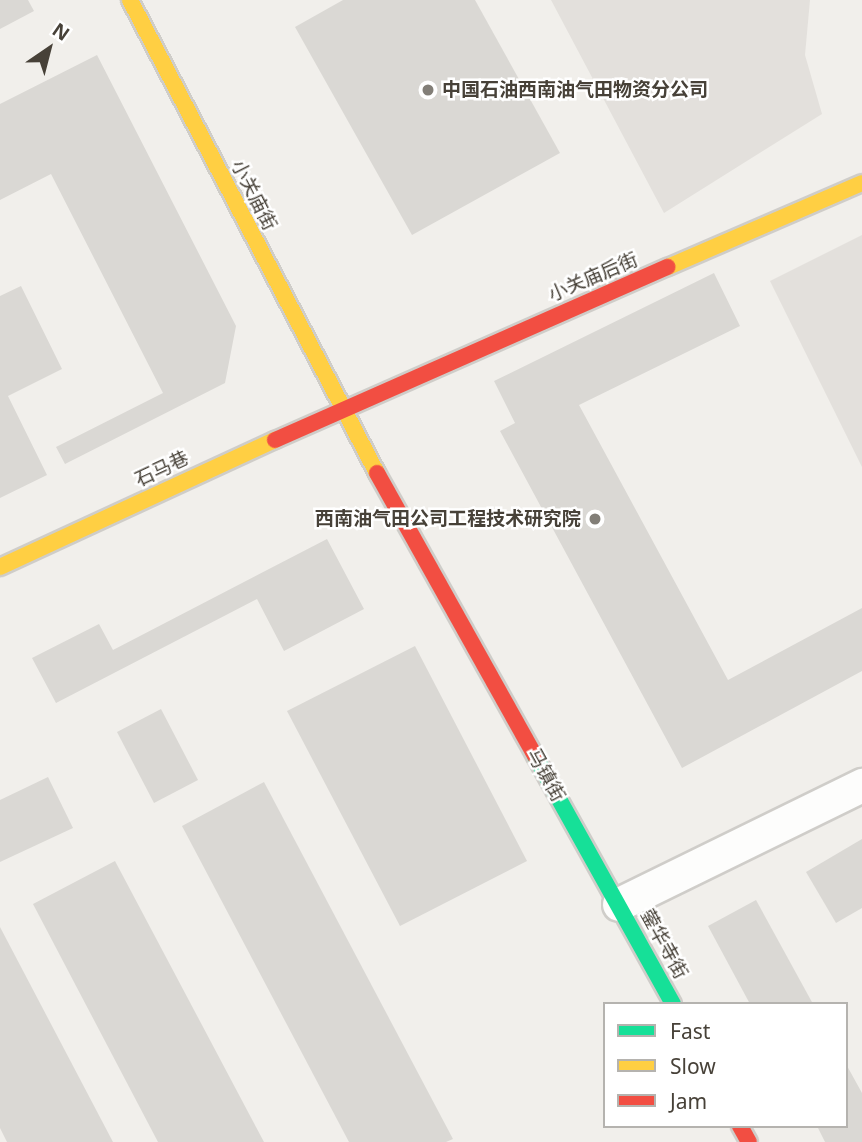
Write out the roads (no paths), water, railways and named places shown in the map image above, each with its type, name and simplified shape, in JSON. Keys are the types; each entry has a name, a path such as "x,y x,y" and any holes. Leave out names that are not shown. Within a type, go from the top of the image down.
{"street":[{"name":"小关庙街","path":"130,0 341,409"},
{"name":"小关庙后街","path":"341,409 862,183"},
{"name":"石马巷","path":"0,567 341,409"},
{"name":"马镇街","path":"341,409 619,904"},
{"path":"619,904 862,785"},
{"name":"蓥华寺街","path":"619,904 672,1002"}],"place":[{"name":"中国石油西南油气田物资分公司","path":"428,90"},
{"name":"西南油气田公司工程技术研究院","path":"595,519"}]}
